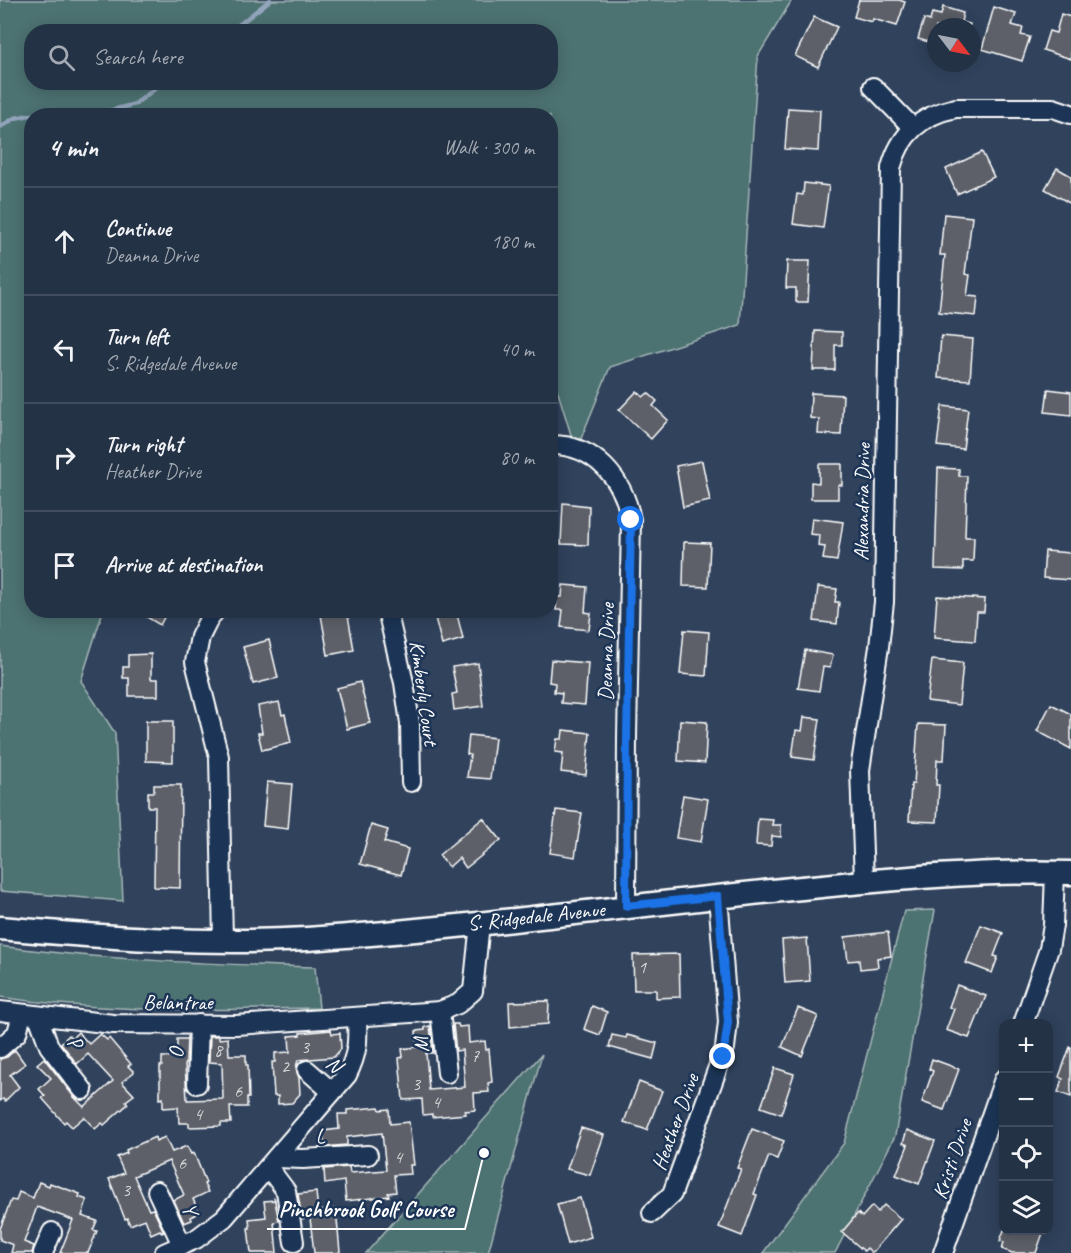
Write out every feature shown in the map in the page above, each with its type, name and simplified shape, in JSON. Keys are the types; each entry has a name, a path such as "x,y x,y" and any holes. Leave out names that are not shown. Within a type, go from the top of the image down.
{"main road":[{"name":"S. Ridgedale Avenue","path":"0,928 130,937 223,940 305,939 480,923 864,881 929,876 1063,873"}],"street":[{"path":"873,87 912,127 933,114 956,108 1053,108 1071,114"},
{"name":"Alexandria Drive","path":"864,881 860,770 884,602 890,178 895,153 912,127"},
{"name":"Deanna Drive","path":"558,446 572,448 590,455 603,464 622,489 631,520 626,906"},
{"path":"210,618 200,637 195,662 219,757 223,940"},
{"name":"Kimberly Court","path":"389,618 402,672 410,723 411,782"},
{"path":"1024,1019 1049,950 1063,873"},
{"name":"Heather Drive","path":"652,1213 672,1194 725,1047 728,1022 718,896"},
{"name":"Belantrae","path":"0,1011 114,1024 236,1025 440,1011 459,1004 473,991 480,923"},
{"name":"M","path":"440,1011 447,1073"},
{"path":"0,1048 17,1033 30,1015"},
{"name":"P","path":"30,1015 49,1046 83,1090"},
{"path":"164,1253 196,1239 224,1218 347,1075 358,1045 357,1017"},
{"name":"O","path":"197,1084 199,1024"},
{"name":"N","path":"307,1070 332,1092"},
{"name":"Kristi Drive","path":"943,1253 999,1093"},
{"name":"L","path":"272,1162 368,1155"},
{"path":"272,1162 286,1191 294,1242"},
{"name":"Y","path":"157,1191 182,1245"},
{"path":"43,1253 52,1232"}],"green space":[{"path":"0,0 792,0 758,56 740,325 610,367 576,451 558,393 558,108 24,108 24,618 101,618 81,681 115,733 123,901 0,891"},
{"path":"935,910 895,1136 835,1253 763,1253 844,1143 904,911"},
{"path":"0,946 118,958 315,967 319,1008 199,1010 119,1008 0,997"},
{"path":"542,1054 488,1253 366,1253"}],"building":[{"path":"859,0 905,2 897,26 873,19 872,22 854,17"},
{"path":"943,7 963,13 962,18 931,18 932,13 941,15"},
{"path":"994,7 1016,14 1012,25 1023,28 1021,35 1030,37 1022,61 982,49"},
{"path":"1061,14 1071,17 1071,59 1043,50 1049,31 1056,33"},
{"path":"814,17 837,27 818,67 795,56"},
{"path":"924,19 927,20 927,42 918,39"},
{"path":"788,108 820,110 818,151 785,149"},
{"path":"982,152 994,177 957,194 946,169"},
{"path":"1057,168 1071,176 1071,204 1045,189"},
{"path":"804,183 829,186 823,228 793,224 797,194 803,195"},
{"path":"944,214 972,217 965,274 970,275 967,296 978,297 976,316 939,312 945,255 940,255"},
{"path":"787,261 810,261 808,302 796,302 796,288 786,288"},
{"path":"815,331 842,332 842,345 835,345 835,370 813,370"},
{"path":"941,336 973,339 970,380 938,378"},
{"path":"1048,389 1071,392 1071,415 1045,412"},
{"path":"637,391 643,397 648,393 657,401 653,406 668,420 651,439 619,410"},
{"path":"811,393 843,395 841,435 818,434 819,419 810,418"},
{"path":"942,406 968,409 963,449 937,446"},
{"path":"702,461 710,501 683,507 676,466"},
{"path":"819,464 842,464 842,485 838,485 838,499 811,499 811,482 819,483"},
{"path":"938,468 959,469 959,476 967,476 965,537 974,537 973,561 963,561 963,570 935,569"},
{"path":"563,503 589,506 588,545 561,544"},
{"path":"812,518 843,522 837,561 823,559 825,547 818,546 819,535 810,534"},
{"path":"684,542 710,543 708,587 683,586"},
{"path":"1045,551 1071,553 1071,580 1043,578"},
{"path":"563,585 587,587 585,612 591,613 589,630 561,627 563,610 558,610 558,597 562,597"},
{"path":"818,587 837,589 835,602 839,602 837,624 814,621"},
{"path":"937,596 985,599 984,612 977,612 975,641 934,638"},
{"path":"148,618 164,618 160,625"},
{"path":"322,618 348,618 354,650 328,655"},
{"path":"435,618 458,618 463,639 442,645"},
{"path":"684,630 709,632 706,676 680,674"},
{"path":"269,640 278,678 253,684 243,647"},
{"path":"805,650 833,655 830,668 823,667 819,691 798,688"},
{"path":"151,654 151,679 158,679 158,696 129,696 129,678 123,678 123,667 128,667 128,655"},
{"path":"551,660 588,663 585,705 561,703 562,693 554,692 555,683 549,682"},
{"path":"932,660 963,663 959,705 927,701"},
{"path":"478,663 483,706 454,710 452,694 457,693 452,667"},
{"path":"360,682 370,723 347,729 337,688"},
{"path":"279,702 282,715 285,714 291,743 262,750 258,733 262,733 258,706"},
{"path":"1051,704 1071,714 1071,749 1037,731"},
{"path":"804,717 820,719 814,760 792,757 796,730 802,731"},
{"path":"680,720 707,722 705,763 678,761"},
{"path":"146,721 173,721 173,762 146,761"},
{"path":"918,724 946,725 944,760 937,760 936,785 939,785 937,822 909,821"},
{"path":"563,730 590,733 586,775 561,772 563,753 555,752 557,739 562,739"},
{"path":"469,735 495,738 490,779 467,777 470,755 467,754"},
{"path":"267,782 292,784 288,829 263,826"},
{"path":"154,785 181,785 180,888 154,887 155,807 148,807 148,792 154,792"},
{"path":"683,795 708,799 701,842 676,838"},
{"path":"556,810 582,813 575,857 550,853"},
{"path":"483,818 501,840 466,868 459,858 449,867 439,855"},
{"path":"758,819 773,820 772,825 781,825 781,837 772,836 771,846 756,845"},
{"path":"371,825 388,830 384,842 408,849 401,875 360,864"},
{"path":"981,925 1003,933 994,956 998,957 992,973 966,963"},
{"path":"888,932 891,956 877,958 878,967 860,969 859,960 848,961 845,937"},
{"path":"807,938 810,981 785,983 782,940"},
{"path":"679,954 680,997 656,998 656,990 634,990 633,955"},
{"path":"957,985 986,996 969,1038 946,1030 954,1009 949,1007"},
{"path":"549,1001 548,1024 510,1027 509,1002"},
{"path":"592,1006 607,1012 600,1035 584,1029"},
{"path":"798,1008 818,1016 802,1056 782,1047"},
{"path":"453,1024 458,1024 459,1027 468,1026 469,1043 485,1041 486,1050 489,1049 492,1082 488,1083 489,1092 474,1093 475,1110 465,1111 466,1114 432,1117 432,1114 423,1115 422,1099 403,1100 399,1058 403,1057 402,1049 417,1047 416,1031 425,1030 425,1027 430,1026 433,1053 426,1053 429,1090 465,1087 462,1050 456,1051"},
{"path":"331,1030 332,1034 340,1033 341,1049 334,1057 298,1060 296,1068 300,1094 292,1103 278,1104 278,1096 274,1096 272,1062 275,1062 275,1053 290,1052 289,1036"},
{"path":"78,1032 89,1044 100,1034 107,1040 109,1038 131,1064 128,1066 134,1072 122,1082 134,1095 126,1101 128,1104 104,1125 102,1123 95,1129 84,1117 72,1127 66,1121 64,1123 42,1098 45,1096 39,1089 51,1078 37,1064 44,1058 84,1107 113,1081 88,1054 77,1064 61,1043 69,1035 72,1038"},
{"path":"612,1035 626,1038 627,1035 657,1043 653,1059 609,1047"},
{"path":"210,1036 219,1036 219,1039 228,1038 229,1055 246,1055 249,1098 247,1098 247,1107 230,1107 231,1123 221,1123 221,1126 189,1127 189,1123 179,1123 178,1107 163,1108 163,1098 160,1099 162,1057 177,1057 177,1039 187,1039 185,1063 187,1100 223,1099 222,1063 209,1062"},
{"path":"1070,1047 1071,1097 1058,1092 1063,1079 1059,1077"},
{"path":"15,1050 25,1064 10,1075 19,1087 5,1101 3,1099 0,1101 0,1059 7,1057"},
{"path":"932,1059 959,1069 944,1110 922,1102 933,1071 929,1069"},
{"path":"775,1068 794,1074 781,1114 761,1107"},
{"path":"639,1082 662,1091 647,1130 624,1122"},
{"path":"379,1107 380,1110 389,1109 390,1124 409,1122 414,1165 410,1165 411,1174 394,1175 396,1192 388,1193 389,1196 346,1201 344,1181 325,1184 324,1169 349,1167 350,1173 386,1170 382,1133 347,1137 347,1145 322,1147 323,1131 339,1129 338,1114 347,1114 347,1110"},
{"path":"581,1128 604,1135 590,1175 567,1169"},
{"path":"752,1129 784,1141 777,1159 769,1156 754,1194 757,1195 742,1236 719,1227 741,1169 737,1168"},
{"path":"907,1130 935,1141 919,1184 896,1175 908,1145 903,1143"},
{"path":"155,1137 156,1141 165,1137 172,1152 187,1146 191,1154 194,1153 208,1192 193,1199 199,1213 191,1217 192,1220 184,1223 174,1200 184,1195 169,1161 134,1176 149,1210 153,1209 164,1232 160,1230 151,1234 145,1219 130,1225 127,1218 125,1219 109,1179 124,1173 117,1157 127,1153 126,1150"},
{"path":"39,1182 49,1186 50,1183 80,1194 79,1197 87,1200 82,1216 97,1221 93,1230 97,1231 88,1253 60,1253 73,1220 37,1207 24,1242 34,1246 32,1253 11,1253 13,1245 0,1240 0,1229 11,1200 16,1201 19,1192 33,1198"},
{"path":"316,1192 318,1211 336,1209 340,1252 314,1253 310,1218 302,1219 298,1194"},
{"path":"580,1198 591,1237 568,1244 557,1204"},
{"path":"275,1200 279,1221 274,1222 277,1253 251,1253 249,1219 266,1217 264,1201"},
{"path":"884,1205 901,1219 872,1253 867,1248 864,1251 842,1232 858,1213 862,1217 872,1206 878,1212"},
{"path":"1002,1235 1042,1235 1036,1253 1012,1253 1002,1249 1004,1242 1000,1241"}],"waterway":[{"path":"240,24 270,0"},
{"path":"120,108 135,104 153,90"},
{"path":"0,127 15,118 24,116"}],"place":[{"name":"Pinchbrook Golf Course","path":"484,1153"}],"route":[{"path":"631,520 626,906 718,896 728,1022 723,1057"}]}
